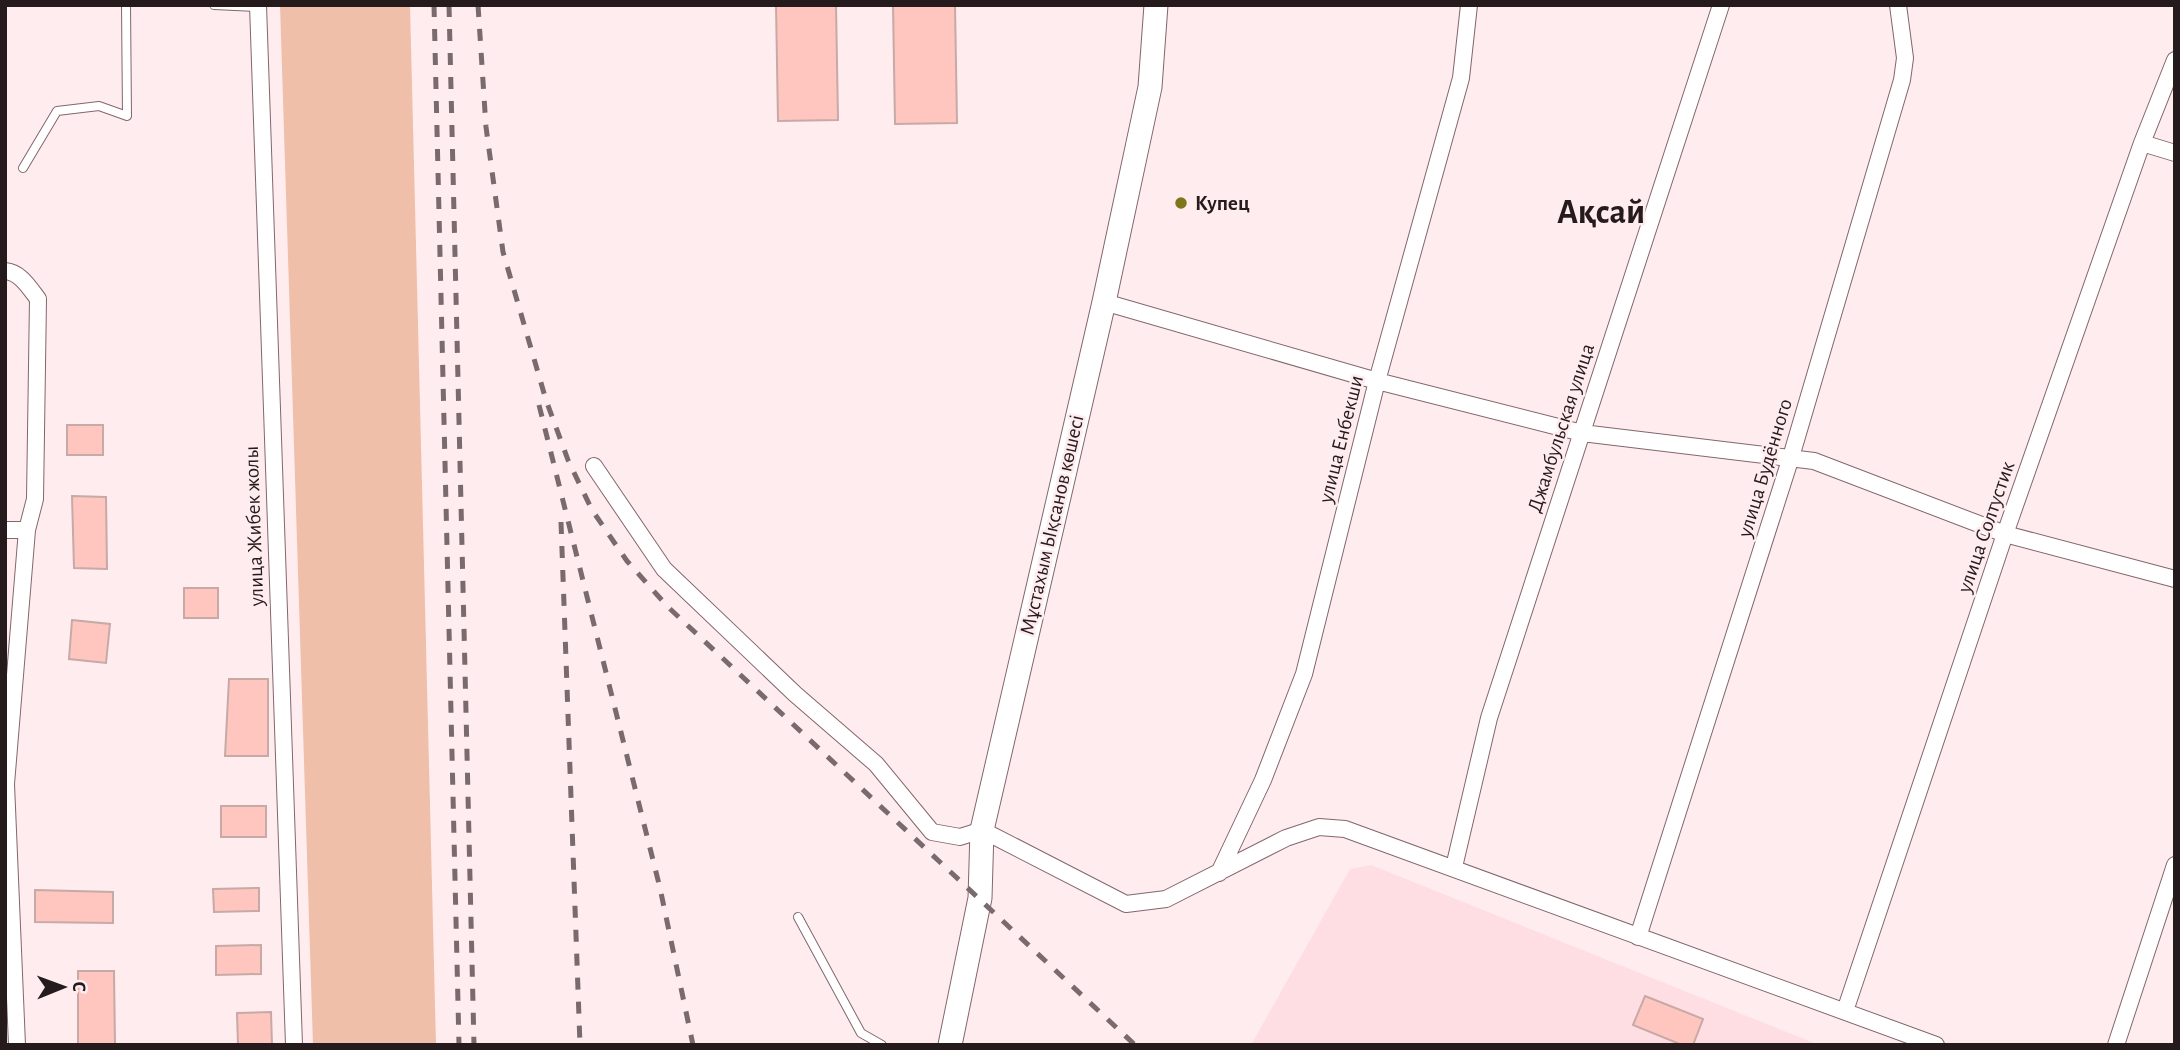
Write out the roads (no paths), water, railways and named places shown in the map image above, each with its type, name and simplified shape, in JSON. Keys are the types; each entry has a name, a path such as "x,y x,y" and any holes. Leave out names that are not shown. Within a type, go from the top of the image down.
{"main road":[{"name":"Мұстахым Ықсанов көшесі","path":"950,1045 980,898 982,830 1104,302 1150,87 1156,5"}],"street":[{"name":"улица Енбекши","path":"1219,873 1263,780 1304,674 1377,381 1461,78 1469,5"},
{"name":"Джамбульская улица","path":"1454,867 1489,718 1721,5"},
{"name":"улица Будённого","path":"1637,937 1791,457 1902,80 1905,58 1898,5"},
{"name":"улица Жибек жолы","path":"258,6 294,1045"},
{"name":"улица Солтустик","path":"1845,1011 2005,534 2142,143 2175,60"},
{"path":"2142,143 2175,153"},
{"path":"5,271 12,271 27,283 38,299 35,499 27,530 6,784 17,1045"},
{"path":"1104,302 1377,381 1582,433 1814,461 2005,534 2175,579"},
{"path":"594,466 664,569 795,694 876,764 932,832 960,837 982,830 1126,904 1166,899 1286,838 1320,827 1345,829 1936,1045"},
{"path":"5,530 27,530"},
{"path":"2116,1045 2175,865"}],"lane":[{"path":"23,168 57,111 99,106 127,116 126,5"},
{"path":"214,5 258,6"},
{"path":"798,918 861,1033 882,1045"}],"railway":[{"path":"434,5 459,1045"},
{"path":"449,5 474,1045"},
{"path":"478,5 486,127 503,252 546,400 568,460 592,510 627,561 668,607 1135,1045"},
{"path":"539,405 660,888 693,1045"},
{"path":"561,522 580,1045"}],"place":[{"name":"Купец","path":"1181,203"}],"district":[{"name":"Ақсай","path":"1601,212"}]}
